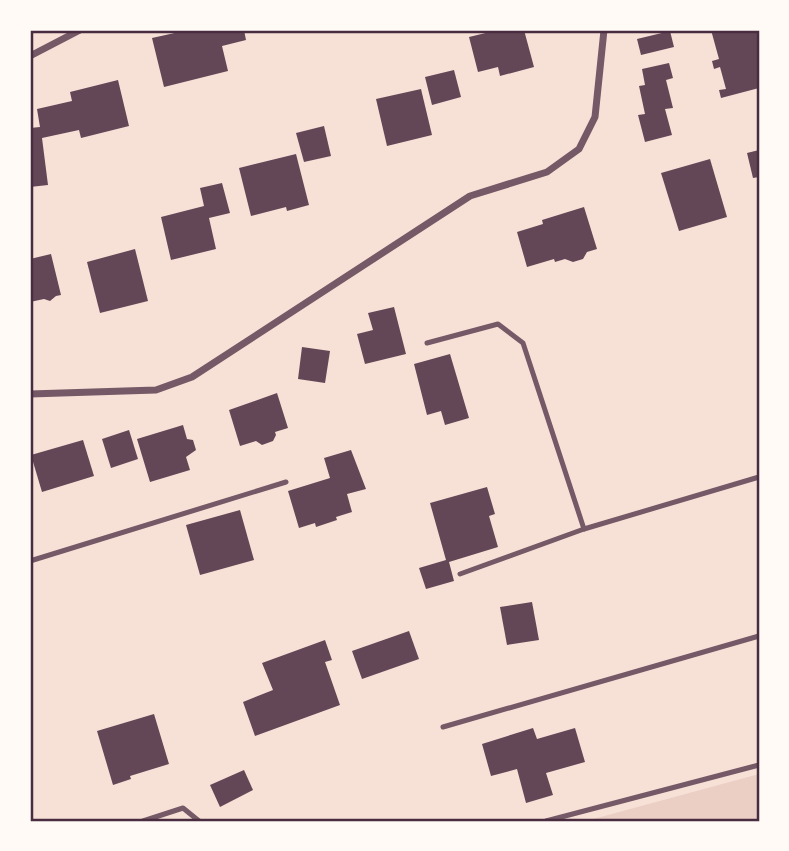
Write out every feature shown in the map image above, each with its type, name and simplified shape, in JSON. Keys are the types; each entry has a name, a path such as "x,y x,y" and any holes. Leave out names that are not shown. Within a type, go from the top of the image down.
{"street":[{"path":"30,56 80,30"},
{"path":"30,394 156,390 192,376 470,196 547,172 579,149 595,117 604,30"}],"lane":[{"path":"427,343 498,324 523,343 584,529"},
{"path":"460,574 584,529 759,477"},
{"path":"30,561 286,482"},
{"path":"443,727 759,636"},
{"path":"546,821 759,765"},
{"path":"143,821 183,808 199,821"}],"shaded area":[{"path":"759,774 759,821 586,821"}],"building":[{"path":"188,30 244,30 246,40 222,46 228,71 164,87 152,38"},
{"path":"498,30 524,30 534,67 500,76 498,67 478,72 469,37"},
{"path":"711,30 759,30 759,88 721,98 719,90 726,89 720,67 714,69 712,61 719,59"},
{"path":"670,31 674,47 641,55 637,39"},
{"path":"669,63 673,78 666,80 673,108 665,109 672,135 645,142 638,115 645,114 639,86 645,85 642,69"},
{"path":"454,70 461,97 432,105 425,77"},
{"path":"118,80 129,126 81,138 79,130 42,138 48,185 30,187 30,128 40,127 37,109 72,101 70,92"},
{"path":"421,89 432,135 387,146 376,99"},
{"path":"324,126 331,156 304,162 296,133"},
{"path":"759,150 759,177 753,178 747,153"},
{"path":"296,154 309,205 287,211 286,207 251,216 239,168"},
{"path":"710,159 727,217 679,231 661,173"},
{"path":"222,183 230,213 209,218 216,249 171,260 161,217 204,206 200,188"},
{"path":"584,207 597,249 587,252 583,259 573,262 565,259 555,262 554,259 527,267 517,232 543,224 542,220"},
{"path":"135,249 148,301 100,313 87,262"},
{"path":"51,254 61,295 50,301 44,299 30,302 30,259"},
{"path":"394,307 406,354 365,364 357,334 373,330 368,313"},
{"path":"302,347 330,351 325,383 298,379"},
{"path":"450,354 469,418 445,425 441,411 427,415 414,364"},
{"path":"277,393 288,428 275,432 273,441 262,445 256,441 240,446 229,410"},
{"path":"183,425 187,439 193,440 196,450 186,457 190,470 150,482 137,439"},
{"path":"129,430 138,459 111,468 102,439"},
{"path":"83,440 94,476 42,492 31,455"},
{"path":"351,450 366,489 347,494 352,512 316,527 315,523 299,528 288,491 330,478 324,458"},
{"path":"487,487 495,514 489,516 498,547 449,562 454,581 426,589 419,568 446,560 430,503"},
{"path":"240,510 254,560 200,575 186,525"},
{"path":"532,602 539,640 507,645 500,607"},
{"path":"409,631 419,659 362,679 352,651"},
{"path":"325,640 332,660 325,662 340,705 255,736 243,702 273,690 262,663"},
{"path":"154,714 169,764 130,776 131,779 113,785 97,731"},
{"path":"533,728 537,739 575,728 585,762 546,773 553,795 526,803 517,769 491,776 482,744"},
{"path":"244,770 253,790 220,807 210,785"}]}
